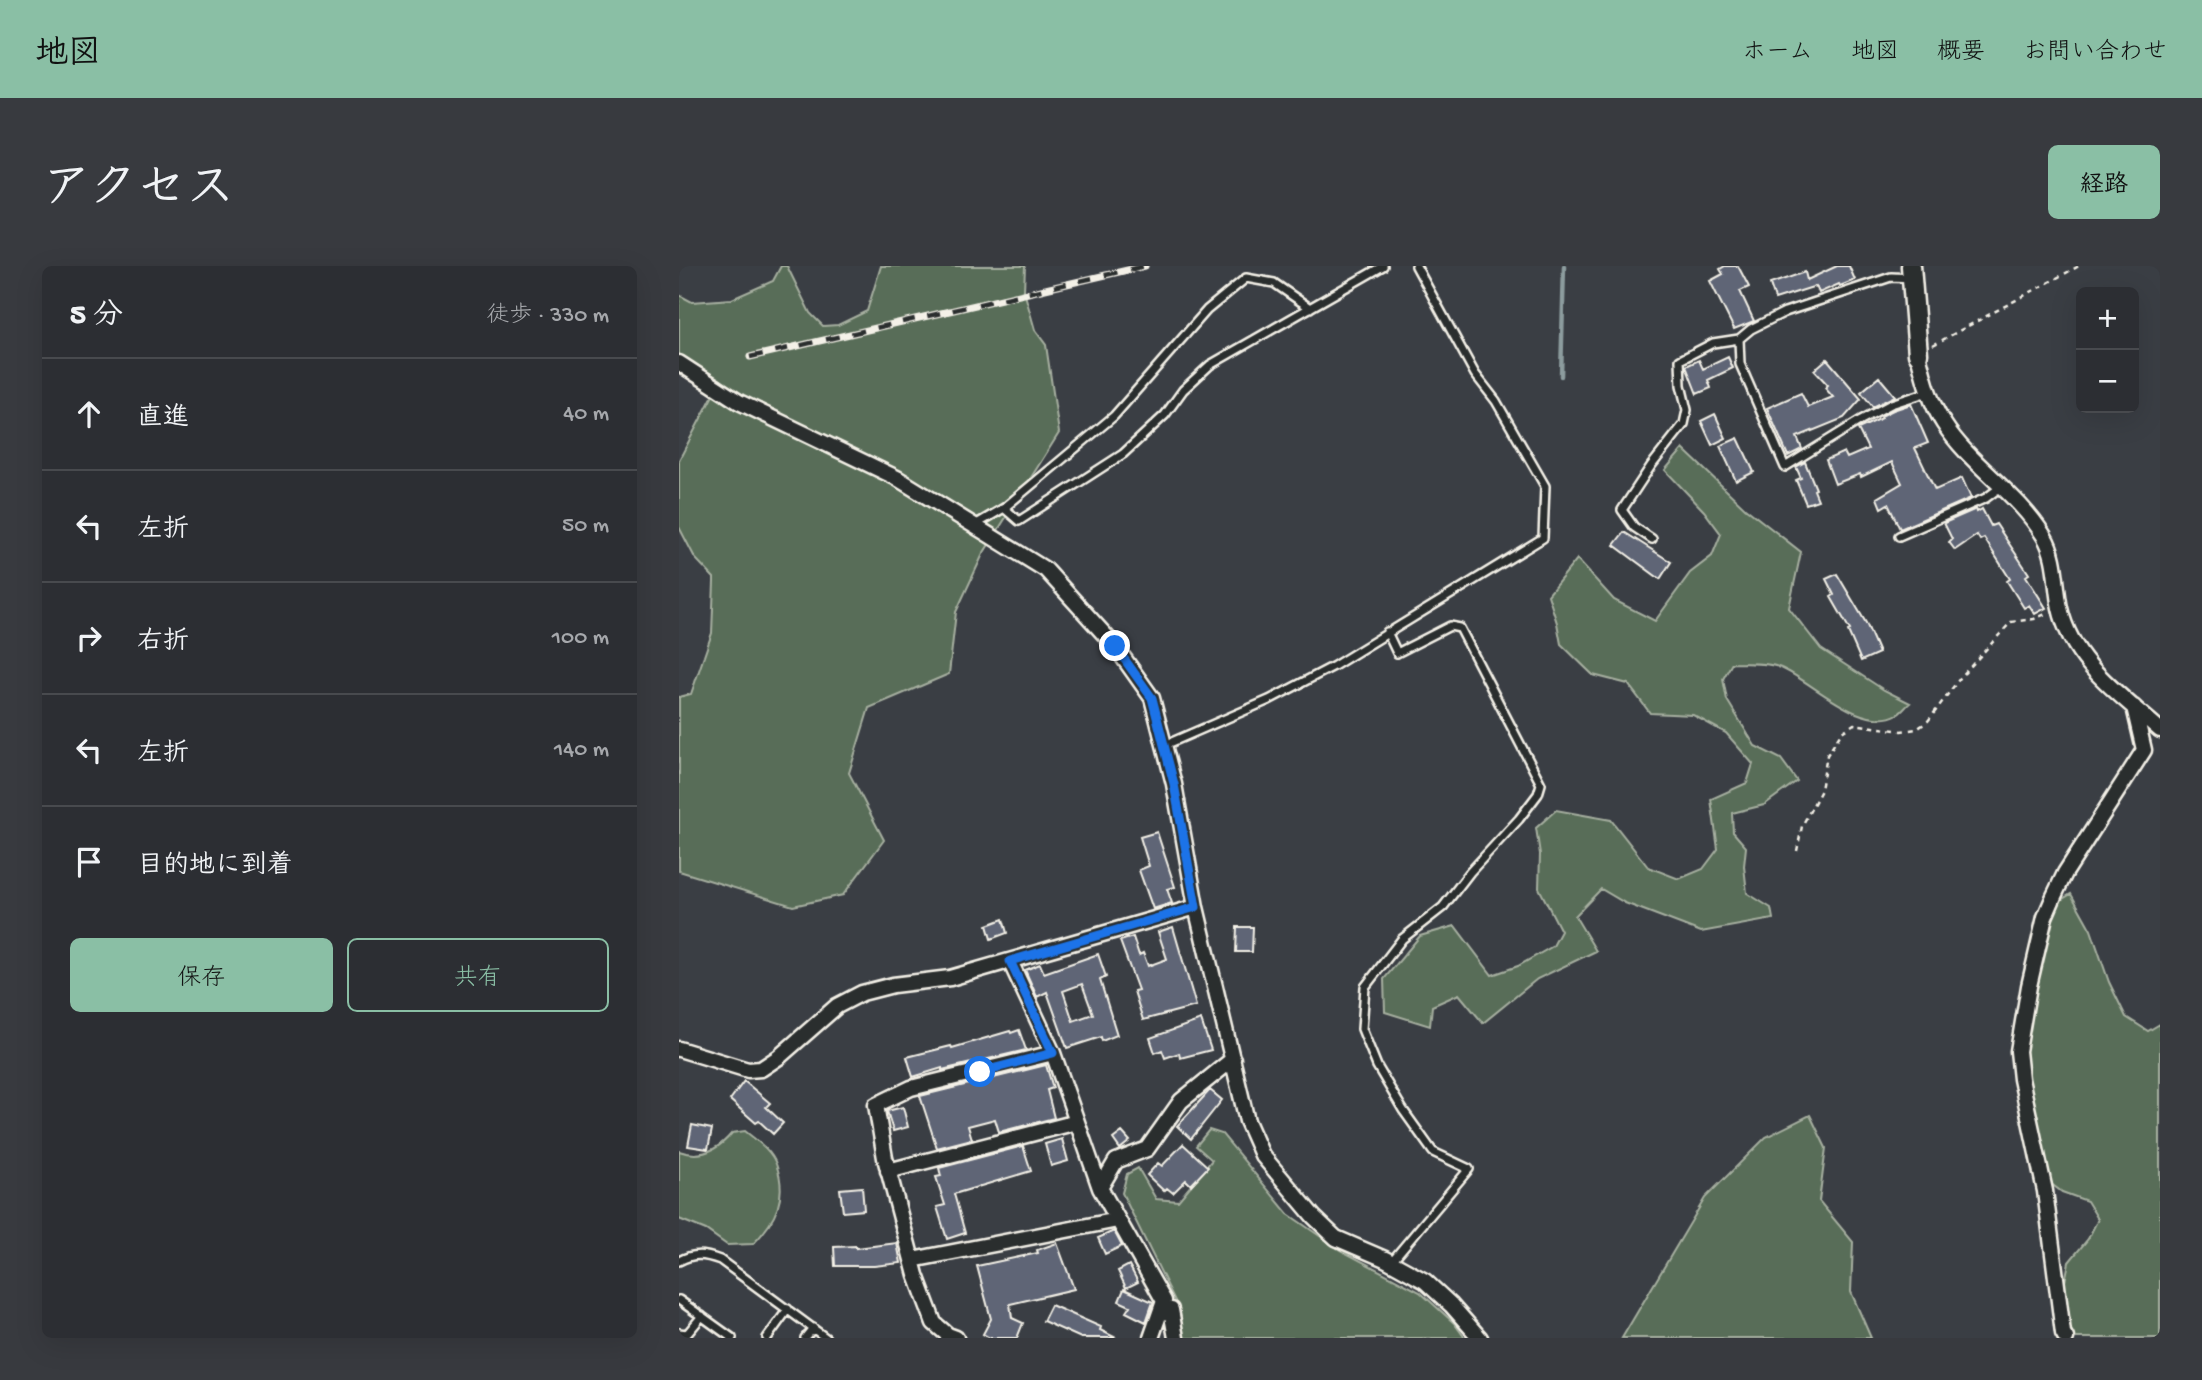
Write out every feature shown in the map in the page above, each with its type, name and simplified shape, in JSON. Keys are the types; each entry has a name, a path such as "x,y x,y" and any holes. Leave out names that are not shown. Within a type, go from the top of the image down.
{"street":[{"path":"1912,272 1918,354 1928,392 1944,425 2003,485 2045,537 2051,555 2060,608 2070,636 2094,671 2160,730"},
{"path":"679,363 739,402 863,459 1046,570 1115,646 1152,698 1174,784 1196,907 1247,1121 1262,1155 1314,1217 1336,1238 1425,1281 1480,1338"},
{"path":"2066,1338 2063,1333 2045,1191 2021,1079 2018,1051 2029,986 2054,896 2065,873 2144,750 2134,707"},
{"path":"679,1050 748,1070 761,1069 779,1058 837,1006 862,993 893,985 950,978 1196,907"},
{"path":"1010,961 1053,1053 1100,1188 1164,1301 1151,1338"},
{"path":"956,1338 934,1323 912,1260 888,1171 876,1105 911,1088 1053,1053"},
{"path":"1100,1188 1116,1161 1147,1149 1181,1101 1233,1059"},
{"path":"888,1171 1077,1122"},
{"path":"912,1260 1118,1220"},
{"path":"1163,1309 1171,1310 1176,1338"}],"lane":[{"path":"1004,508 1019,521 1123,454 1165,415 1183,390 1210,365 1383,266"},
{"path":"1165,745 1269,699 1334,666 1543,538 1545,486 1496,401 1475,374 1416,266"},
{"path":"1652,539 1635,527 1622,510 1684,424 1687,410 1681,386 1680,359 1713,343 1739,339 1751,329 1785,312 1912,272"},
{"path":"974,526 1004,508 1114,416 1207,310 1246,278 1274,283 1310,308"},
{"path":"1739,339 1740,364 1785,467 1891,404 1928,392"},
{"path":"1899,536 1986,498 2003,485"},
{"path":"1387,632 1397,653 1450,626 1461,628 1541,784 1538,794 1519,819 1470,872 1443,907 1402,939 1365,987 1362,1028 1377,1066 1403,1110 1433,1152 1469,1169 1390,1262"},
{"path":"679,1261 693,1254 720,1260 826,1338"},
{"path":"679,1300 732,1338"},
{"path":"767,1338 788,1309"},
{"path":"679,1333 687,1334 702,1316"},
{"path":"805,1338 813,1328"}],"path":[{"path":"1918,354 2079,266"},
{"path":"1797,851 1803,826 1821,790 1828,755 1842,732 1854,724 1901,732 1917,729 1927,721 1960,678 2011,622 2034,619 2060,608"}],"green space":[{"path":"781,266 787,266 810,313 823,326 838,325 867,311 881,266 1025,266 1024,291 1035,330 1046,345 1059,433 983,554 956,612 949,674 869,708 849,773 884,840 843,895 793,906 679,871 679,697 691,694 712,633 714,578 695,558 679,527 679,460 721,380 679,356 679,295 692,302 732,299 773,281"},
{"path":"1683,449 1745,508 1801,552 1789,608 1821,649 1884,690 1910,703 1898,714 1884,718 1869,717 1853,712 1776,666 1732,663 1723,679 1727,700 1755,746 1781,759 1797,781 1764,805 1732,813 1733,832 1746,847 1744,866 1747,893 1771,908 1773,919 1701,932 1625,903 1601,889 1575,916 1596,951 1537,979 1483,1023 1459,994 1432,1006 1430,1026 1385,1012 1384,979 1420,936 1455,926 1492,975 1518,966 1553,946 1561,931 1539,888 1540,854 1536,828 1556,810 1611,820 1648,867 1679,879 1703,869 1718,849 1711,799 1747,783 1753,764 1726,733 1693,715 1650,713 1628,684 1593,675 1561,644 1548,595 1577,559 1614,600 1655,621 1690,573 1712,556 1721,534 1704,511 1665,470"},
{"path":"2071,894 2091,930 2109,982 2126,1017 2148,1031 2160,1024 2160,1338 2071,1338 2061,1301 2069,1262 2088,1239 2098,1219 2087,1201 2062,1192 2038,1174 2023,1055 2032,989 2056,903"},
{"path":"1810,1115 1826,1148 1819,1201 1853,1242 1851,1292 1871,1338 1622,1338 1705,1198 1766,1137"},
{"path":"1209,1130 1222,1134 1288,1214 1340,1250 1420,1292 1454,1323 1465,1338 1180,1338 1177,1305 1122,1193 1127,1174 1138,1168 1156,1199 1178,1201 1212,1160 1196,1146"},
{"path":"745,1131 774,1159 781,1187 780,1198 774,1217 753,1244 727,1245 706,1230 679,1219 679,1151 695,1154 709,1151 732,1133"}],"building":[{"path":"1725,266 1738,266 1749,287 1740,291 1754,321 1734,329 1710,281 1723,274 1720,269"},
{"path":"1837,266 1849,266 1855,280 1819,293 1816,286 1775,299 1770,284 1805,272 1807,280"},
{"path":"1728,357 1733,368 1708,380 1711,388 1697,394 1686,366 1699,360 1703,369"},
{"path":"1827,359 1861,399 1844,418 1797,437 1802,449 1788,456 1767,408 1801,393 1808,407 1833,397 1825,388 1828,385 1814,370"},
{"path":"1879,377 1895,396 1873,407 1861,392"},
{"path":"1911,404 1928,443 1915,448 1935,490 1962,478 1971,498 1900,529 1888,504 1881,508 1877,498 1902,483 1892,462 1861,477 1860,474 1835,484 1826,460 1844,452 1847,458 1868,449 1858,429 1893,410"},
{"path":"1715,414 1726,438 1712,445 1701,421"},
{"path":"1738,438 1754,472 1736,481 1720,446"},
{"path":"1805,462 1818,500 1806,504 1796,480 1801,478 1796,467"},
{"path":"1976,509 1977,512 1982,509 1991,526 1996,524 2029,574 2026,576 2046,608 2035,614 2029,605 2024,608 2007,581 2010,579 1984,538 1980,540 1977,535 1955,550 1949,542 1952,539 1944,523"},
{"path":"1624,532 1671,562 1660,579 1614,545"},
{"path":"1837,574 1866,623 1879,653 1861,661 1848,631 1850,630 1831,597 1834,595 1826,579"},
{"path":"1157,832 1175,887 1167,889 1172,903 1153,909 1139,870 1149,866 1140,837"},
{"path":"1003,919 1007,933 991,939 987,925"},
{"path":"1173,927 1196,1006 1143,1020 1134,991 1138,990 1120,941 1133,937 1139,955 1143,953 1148,966 1167,959 1158,932"},
{"path":"1237,927 1253,927 1252,952 1236,952"},
{"path":"1098,954 1106,977 1100,980 1117,1035 1067,1048 1047,992 1037,997 1025,970 1040,964 1044,973","holes":["1082,984 1093,1014 1073,1021 1063,991"]},
{"path":"1201,1020 1211,1050 1180,1058 1179,1053 1165,1058 1162,1050 1155,1053 1150,1038"},
{"path":"1019,1030 1026,1050 913,1077 907,1057"},
{"path":"1046,1065 1053,1088 1047,1090 1054,1118 999,1132 995,1119 968,1126 972,1139 937,1148 920,1096"},
{"path":"744,1081 770,1103 766,1107 783,1123 773,1134 730,1100"},
{"path":"1210,1090 1222,1100 1191,1139 1177,1126"},
{"path":"903,1107 908,1127 893,1131 887,1111"},
{"path":"692,1125 712,1129 708,1149 688,1146"},
{"path":"1122,1132 1130,1141 1120,1149 1113,1139"},
{"path":"1062,1139 1068,1161 1051,1166 1045,1144"},
{"path":"1183,1144 1208,1167 1191,1185 1186,1180 1173,1193 1167,1188 1164,1191 1147,1175 1158,1163 1162,1166"},
{"path":"1023,1146 1031,1171 954,1194 965,1233 947,1239 937,1207 945,1205 936,1177 941,1176 939,1168"},
{"path":"862,1187 864,1210 843,1212 840,1189"},
{"path":"1114,1231 1122,1246 1105,1254 1098,1238"},
{"path":"897,1243 901,1263 835,1266 834,1247 856,1248"},
{"path":"1057,1243 1074,1289 1010,1304 1012,1318 1023,1323 1017,1338 990,1338 983,1334 991,1319 977,1266 1038,1253 1037,1250"},
{"path":"1129,1265 1138,1282 1126,1288 1118,1271"},
{"path":"1124,1289 1153,1302 1146,1322 1126,1312 1130,1306 1119,1301"},
{"path":"1051,1305 1101,1327 1100,1330 1116,1338 1081,1338 1043,1321"}],"waterway":[{"path":"1561,376 1564,266"}],"railway":[{"path":"750,357 1145,266"}],"route":[{"path":"980,1072 1053,1053 1010,961 1196,907 1174,784 1152,698 1115,646"}]}
